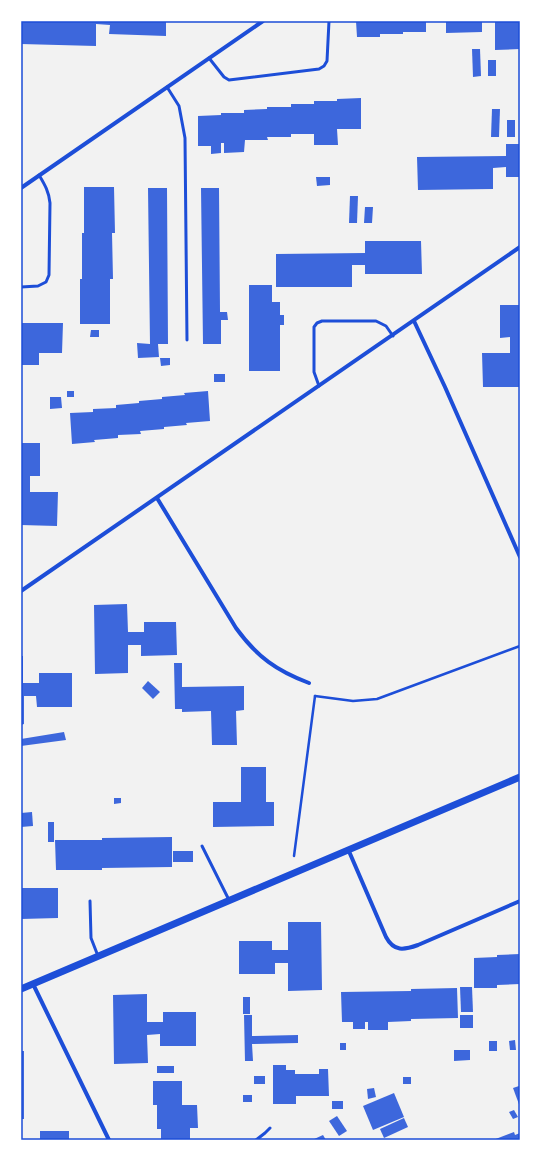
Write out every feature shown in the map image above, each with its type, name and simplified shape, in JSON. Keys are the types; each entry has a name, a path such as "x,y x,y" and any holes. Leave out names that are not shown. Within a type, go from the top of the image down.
{"street":[{"path":"21,188 263,21"},
{"path":"21,591 520,247"},
{"path":"414,321 445,387 520,557"},
{"path":"157,498 236,628 247,642 260,657 270,664 293,677 310,683"},
{"path":"21,989 520,777"},
{"path":"348,850 389,943 395,947 404,949 418,945 520,901"},
{"path":"33,984 110,1140"}],"lane":[{"path":"210,58 224,77 229,80 319,69 324,66 327,61 329,21"},
{"path":"167,87 179,106 185,138 187,340"},
{"path":"21,287 38,286 46,282 49,275 49,193 46,185 39,175"},
{"path":"319,386 314,372 314,327 317,323 322,321 376,321 386,326 393,336"},
{"path":"202,846 229,900"},
{"path":"90,901 91,938 98,956"},
{"path":"256,1140 270,1128"}],"path":[{"path":"292,873 315,696 352,701 377,699 520,646"}],"building":[{"path":"21,21 166,21 166,36 109,34 110,25 96,24 96,46 21,44"},
{"path":"356,21 426,21 426,32 380,34 380,37 357,37"},
{"path":"446,21 482,21 482,32 446,33"},
{"path":"495,21 520,21 520,49 495,50"},
{"path":"472,49 480,49 481,76 473,77"},
{"path":"488,60 496,60 496,76 488,76"},
{"path":"361,98 361,129 337,129 338,145 314,145 314,134 291,134 291,137 267,137 268,140 245,140 244,152 224,153 224,143 221,143 221,153 211,154 211,146 198,146 198,116 221,115 221,113 244,113 244,110 267,109 267,107 291,107 291,104 314,104 314,101 337,101 337,99"},
{"path":"492,109 500,109 499,137 491,137"},
{"path":"507,120 515,120 515,137 507,137"},
{"path":"506,144 520,144 520,177 506,177 506,167 493,168 493,189 418,190 417,157 506,156"},
{"path":"316,177 330,177 330,185 317,186"},
{"path":"84,187 114,187 115,233 112,233 113,279 110,279 110,324 80,324 82,233 84,233"},
{"path":"148,188 167,188 168,344 158,344 159,357 138,358 137,343 150,344"},
{"path":"201,188 219,188 220,312 227,312 228,320 221,320 221,344 203,344"},
{"path":"350,196 358,196 357,223 349,223"},
{"path":"365,207 373,207 372,223 364,223"},
{"path":"365,241 421,241 422,274 365,274 365,265 352,265 352,287 276,287 276,254 365,253"},
{"path":"249,285 272,285 272,302 280,302 280,315 284,315 284,325 280,325 280,371 249,371"},
{"path":"500,305 520,305 520,387 483,387 482,353 510,353 510,337 500,338"},
{"path":"21,323 63,323 62,353 39,353 39,365 21,365"},
{"path":"91,330 99,330 99,337 90,337"},
{"path":"160,358 170,358 170,365 161,366"},
{"path":"214,374 225,374 225,382 214,382"},
{"path":"67,391 74,391 74,397 67,397"},
{"path":"208,391 210,421 186,423 187,425 140,431 141,434 118,435 118,438 72,444 70,413 93,412 93,409 116,408 116,405 162,399 162,397 185,395 184,393"},
{"path":"50,397 61,397 62,408 50,409"},
{"path":"21,443 40,443 40,476 30,476 30,492 58,492 57,526 21,525"},
{"path":"127,604 128,632 144,632 144,622 176,622 177,655 141,656 141,645 128,645 128,673 95,674 94,605"},
{"path":"21,656 23,656 23,683 39,683 39,673 72,673 72,707 37,707 36,696 24,696 24,724 21,725"},
{"path":"174,663 182,663 182,687 244,686 244,710 236,711 237,745 212,745 211,711 182,712 182,709 175,709"},
{"path":"148,681 160,692 153,699 142,688"},
{"path":"64,732 66,740 21,746 21,739"},
{"path":"241,767 266,767 266,802 274,802 274,826 213,827 213,802 241,802"},
{"path":"114,798 121,798 121,803 114,804"},
{"path":"32,812 33,826 21,827 21,813"},
{"path":"48,822 54,822 54,842 48,842"},
{"path":"172,837 172,867 56,870 55,840 102,840 102,838"},
{"path":"173,851 193,851 193,862 173,862"},
{"path":"21,888 58,888 58,918 21,919"},
{"path":"288,922 321,922 322,990 288,991 288,963 275,963 275,974 239,974 239,941 272,941 272,950 288,950"},
{"path":"520,954 520,984 497,985 497,988 474,988 474,958"},
{"path":"460,987 472,987 473,1012 461,1012"},
{"path":"457,988 458,1018 411,1019 411,1021 388,1022 388,1030 368,1030 368,1022 365,1022 365,1029 353,1029 353,1022 342,1022 341,992 411,991 411,989"},
{"path":"147,994 147,1022 163,1022 163,1012 196,1012 196,1046 160,1046 160,1034 147,1035 148,1063 114,1064 113,995"},
{"path":"243,997 250,997 250,1014 243,1014"},
{"path":"244,1015 252,1015 252,1036 298,1035 298,1043 252,1044 253,1061 245,1061"},
{"path":"460,1015 473,1015 473,1028 460,1028"},
{"path":"515,1040 516,1050 510,1050 509,1041"},
{"path":"489,1041 497,1041 497,1051 489,1051"},
{"path":"340,1043 346,1043 346,1050 340,1050"},
{"path":"454,1050 470,1050 470,1060 454,1061"},
{"path":"21,1051 24,1051 24,1119 21,1119"},
{"path":"273,1065 286,1065 286,1070 295,1070 295,1074 319,1074 319,1069 328,1069 329,1096 296,1096 296,1104 273,1104"},
{"path":"157,1066 174,1066 174,1073 157,1073"},
{"path":"254,1076 265,1076 265,1084 254,1084"},
{"path":"403,1077 411,1077 411,1084 403,1084"},
{"path":"153,1081 182,1081 182,1105 197,1105 198,1128 190,1128 190,1140 161,1140 161,1129 157,1129 157,1105 153,1105"},
{"path":"519,1086 520,1089 520,1107 513,1088"},
{"path":"374,1088 376,1097 368,1099 367,1089"},
{"path":"394,1093 404,1117 373,1130 363,1106"},
{"path":"243,1095 252,1095 252,1102 243,1102"},
{"path":"332,1101 343,1101 343,1109 332,1109"},
{"path":"514,1110 518,1117 513,1119 509,1112"},
{"path":"337,1116 347,1131 339,1136 329,1121"},
{"path":"404,1118 408,1127 384,1138 380,1129"},
{"path":"40,1131 69,1131 69,1140 40,1140"},
{"path":"514,1132 515,1135 520,1133 520,1140 493,1140"},
{"path":"323,1135 326,1140 312,1140"}]}
